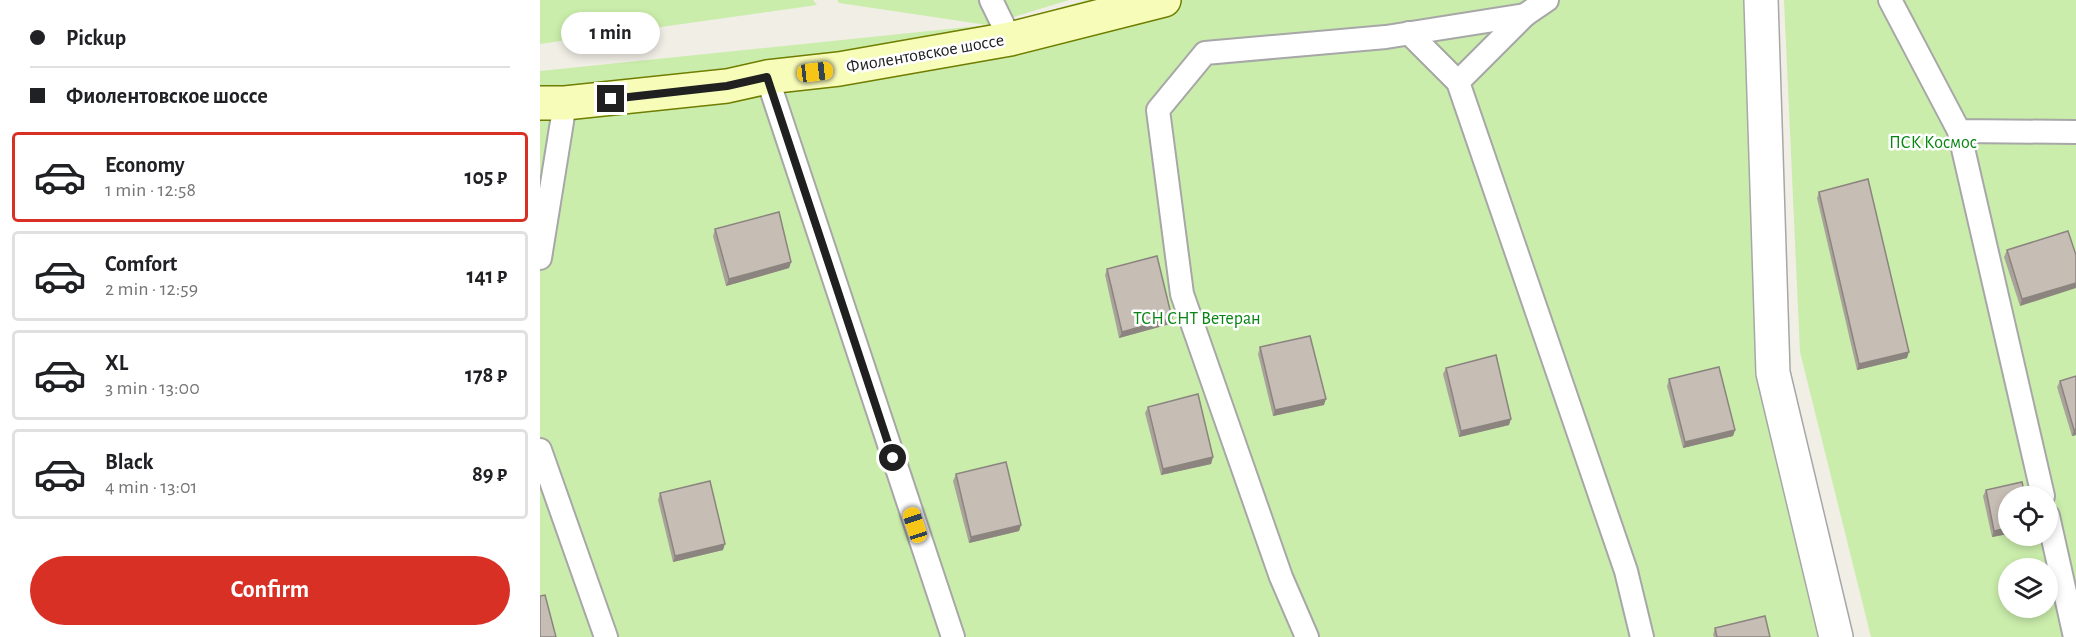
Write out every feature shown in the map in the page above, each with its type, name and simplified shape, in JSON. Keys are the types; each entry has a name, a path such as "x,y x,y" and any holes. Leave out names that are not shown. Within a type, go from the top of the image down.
{"main road":[{"name":"Фиолентовское шоссе","path":"552,103 727,86 767,77 839,69 1010,39 1164,0"}],"street":[{"path":"1761,0 1773,373 1836,637"}],"lane":[{"path":"991,0 1010,39"},
{"path":"1458,82 1525,15 1547,0"},
{"path":"1890,0 1959,131 2041,486"},
{"path":"1307,637 1281,577 1182,294 1158,110 1205,53 1409,33 1525,15"},
{"path":"1409,33 1458,82 1626,571 1642,637"},
{"path":"767,77 952,637"},
{"path":"540,258 552,103"},
{"path":"1959,131 2076,132"},
{"path":"540,450 606,637"},
{"path":"2055,546 2075,637"}],"green space":[{"path":"540,0 813,0 817,5 540,44"},
{"name":"ТСН СНТ Ветеран","path":"837,0 1069,0 994,23 1005,23 1087,0 1770,0 1787,372 1853,637 540,637 540,71 987,25 839,3"},
{"name":"ПСК Космос","path":"1784,0 2076,0 2076,637 1871,637 1800,352"}],"building":[{"path":"1868,179 1909,352 1859,364 1819,192"},
{"path":"779,212 791,262 729,279 715,229"},
{"path":"2068,231 2076,255 2076,283 2022,299 2007,250"},
{"path":"1157,256 1172,318 1122,332 1107,269"},
{"path":"1310,336 1326,399 1275,410 1260,347"},
{"path":"1496,355 1511,419 1461,431 1446,368"},
{"path":"1719,367 1735,430 1685,442 1669,379"},
{"path":"2076,376 2076,429 2074,430 2060,381"},
{"path":"1198,394 1213,457 1163,469 1148,407"},
{"path":"1006,462 1021,525 971,537 956,474"},
{"path":"710,481 725,544 675,556 660,493"},
{"path":"2022,482 2023,486 2004,486"},
{"path":"1998,487 1998,530 1994,531 1986,490"},
{"path":"545,595 556,637 540,637 540,596"},
{"path":"1765,616 1770,637 1717,637 1715,628"}],"route":[{"path":"611,99 727,86 767,77 893,458"}]}
